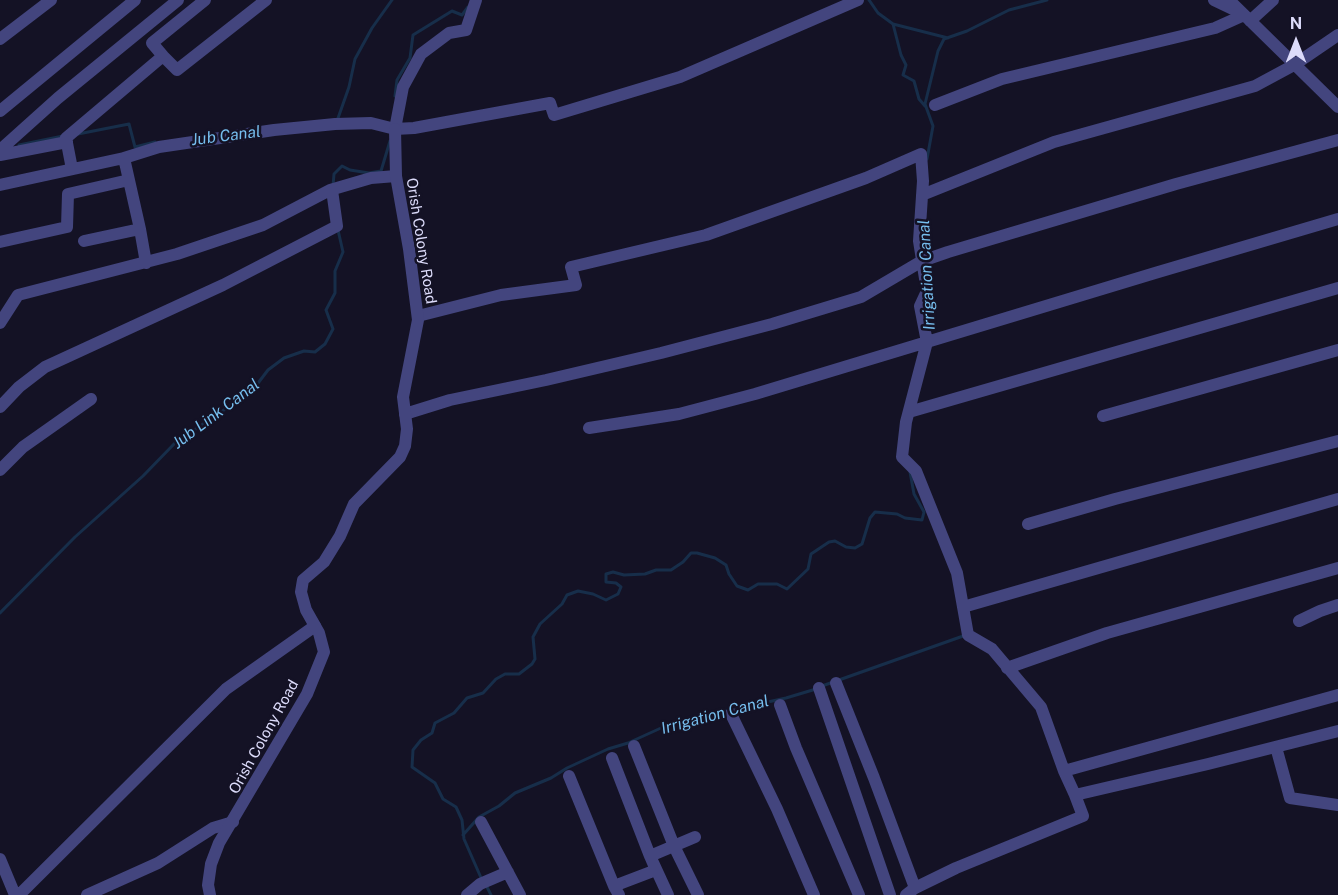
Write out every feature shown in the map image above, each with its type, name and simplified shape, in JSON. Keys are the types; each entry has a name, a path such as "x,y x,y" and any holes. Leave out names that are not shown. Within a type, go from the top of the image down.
{"street":[{"path":"0,39 51,0"},
{"path":"0,111 135,0"},
{"path":"0,150 58,98 178,0"},
{"path":"205,0 152,43 177,70 266,0"},
{"name":"Orish Colony Road","path":"210,895 208,885 211,864 219,843 307,694 324,652 315,626 306,610 301,592 303,580 324,562 340,536 354,504 400,456 405,446 407,429 403,397 418,316 396,176 395,129 403,87 421,54 449,33 466,30 476,0"},
{"path":"0,185 124,158 159,147 274,130 371,123 395,129 414,128 550,104 554,115 680,77 858,0"},
{"path":"1214,0 1247,18"},
{"path":"1229,0 1338,107"},
{"path":"935,105 1002,79 1215,28 1247,18 1272,0"},
{"path":"922,195 1054,142 1255,86 1294,65 1338,35"},
{"path":"72,169 66,138 163,56"},
{"path":"405,414 450,400 638,359 772,324 861,297 922,261 1165,187 1338,140"},
{"path":"0,155 67,142"},
{"path":"418,316 501,295 576,285 572,267 706,235 866,178 921,154 922,195 919,241 927,291 920,306 927,342 909,412 902,457 916,471 957,573 968,635 992,649 1041,707 1083,816 956,868 910,891 874,778 836,683"},
{"path":"124,158 146,263"},
{"path":"0,323 18,295 146,263 263,225 332,190 371,178 396,176"},
{"path":"0,242 67,227 68,194 129,180"},
{"path":"0,406 19,387 45,367 223,285 337,226 332,190"},
{"path":"589,428 679,414 755,394 1338,219"},
{"path":"84,241 140,229"},
{"path":"909,412 1338,288"},
{"path":"1103,416 1338,350"},
{"path":"0,470 23,447 91,399"},
{"path":"1029,524 1115,498 1338,441"},
{"path":"963,607 1338,499"},
{"path":"1007,668 1107,633 1338,568"},
{"path":"1299,621 1338,606"},
{"path":"0,859 17,895 226,689 315,626"},
{"path":"819,687 890,895"},
{"path":"1064,771 1338,694"},
{"path":"780,705 859,895"},
{"path":"731,714 777,809 814,895"},
{"path":"1076,795 1338,731"},
{"path":"634,746 674,846 698,895"},
{"path":"1276,747 1290,798 1338,805"},
{"path":"569,776 616,890 656,870 612,758"},
{"path":"87,895 158,863 213,828 233,822"},
{"path":"481,822 520,895"},
{"path":"650,856 695,837"},
{"path":"650,856 668,895"},
{"path":"467,895 480,884 508,873"}],"waterway":[{"name":"Jub Canal","path":"337,121 349,87 355,59 372,28 392,0"},
{"name":"Jub Link Canal","path":"869,0 878,13 893,24 948,38"},
{"name":"Irrigation Canal","path":"927,159 933,126 925,104 938,51 944,39 967,31 1009,10 1047,0"},
{"name":"Jub Link Canal","path":"395,96 397,80 410,58 413,35 452,11 462,15 468,7"},
{"name":"Jub Link Canal","path":"893,24 906,65 903,75 914,81 919,99 925,106"},
{"name":"Jub Canal","path":"78,134 129,124 135,147 155,142"},
{"name":"Jub Canal","path":"19,145 63,136"},
{"name":"Jub Link Canal","path":"333,186 334,174 342,166 350,170 369,173 381,171 390,141"},
{"name":"Jub Link Canal","path":"0,613 75,537 143,476 175,443 252,391 268,370 284,358 304,351 315,352 325,344 333,329 326,310 335,293 335,271 343,252 338,230"},
{"name":"Irrigation Canal","path":"927,303 928,317"},
{"name":"Irrigation Canal","path":"482,880 464,839 462,820 456,807 443,799 435,783 412,767 413,750 421,740 432,733 435,723 454,713 467,698 483,693 496,679 505,674 519,674 532,664 535,659 533,637 540,624 562,604 567,595 578,591 606,600 618,594 621,587 616,583 606,582 606,574 613,572 624,575 645,574 656,570 671,570 691,553 715,558 726,565 737,586 748,590 758,584 777,584 787,589 808,569 811,554 829,542 835,541 846,547 855,548 862,544 870,518 875,512 922,520 924,512 914,494 910,472"},
{"name":"Irrigation Canal","path":"822,686 966,635"},
{"name":"Irrigation Canal","path":"463,835 479,817 499,806 515,793 551,778 608,749 628,743 672,723 786,698 816,689"},
{"name":"Irrigation Canal","path":"486,885 491,895"}]}
